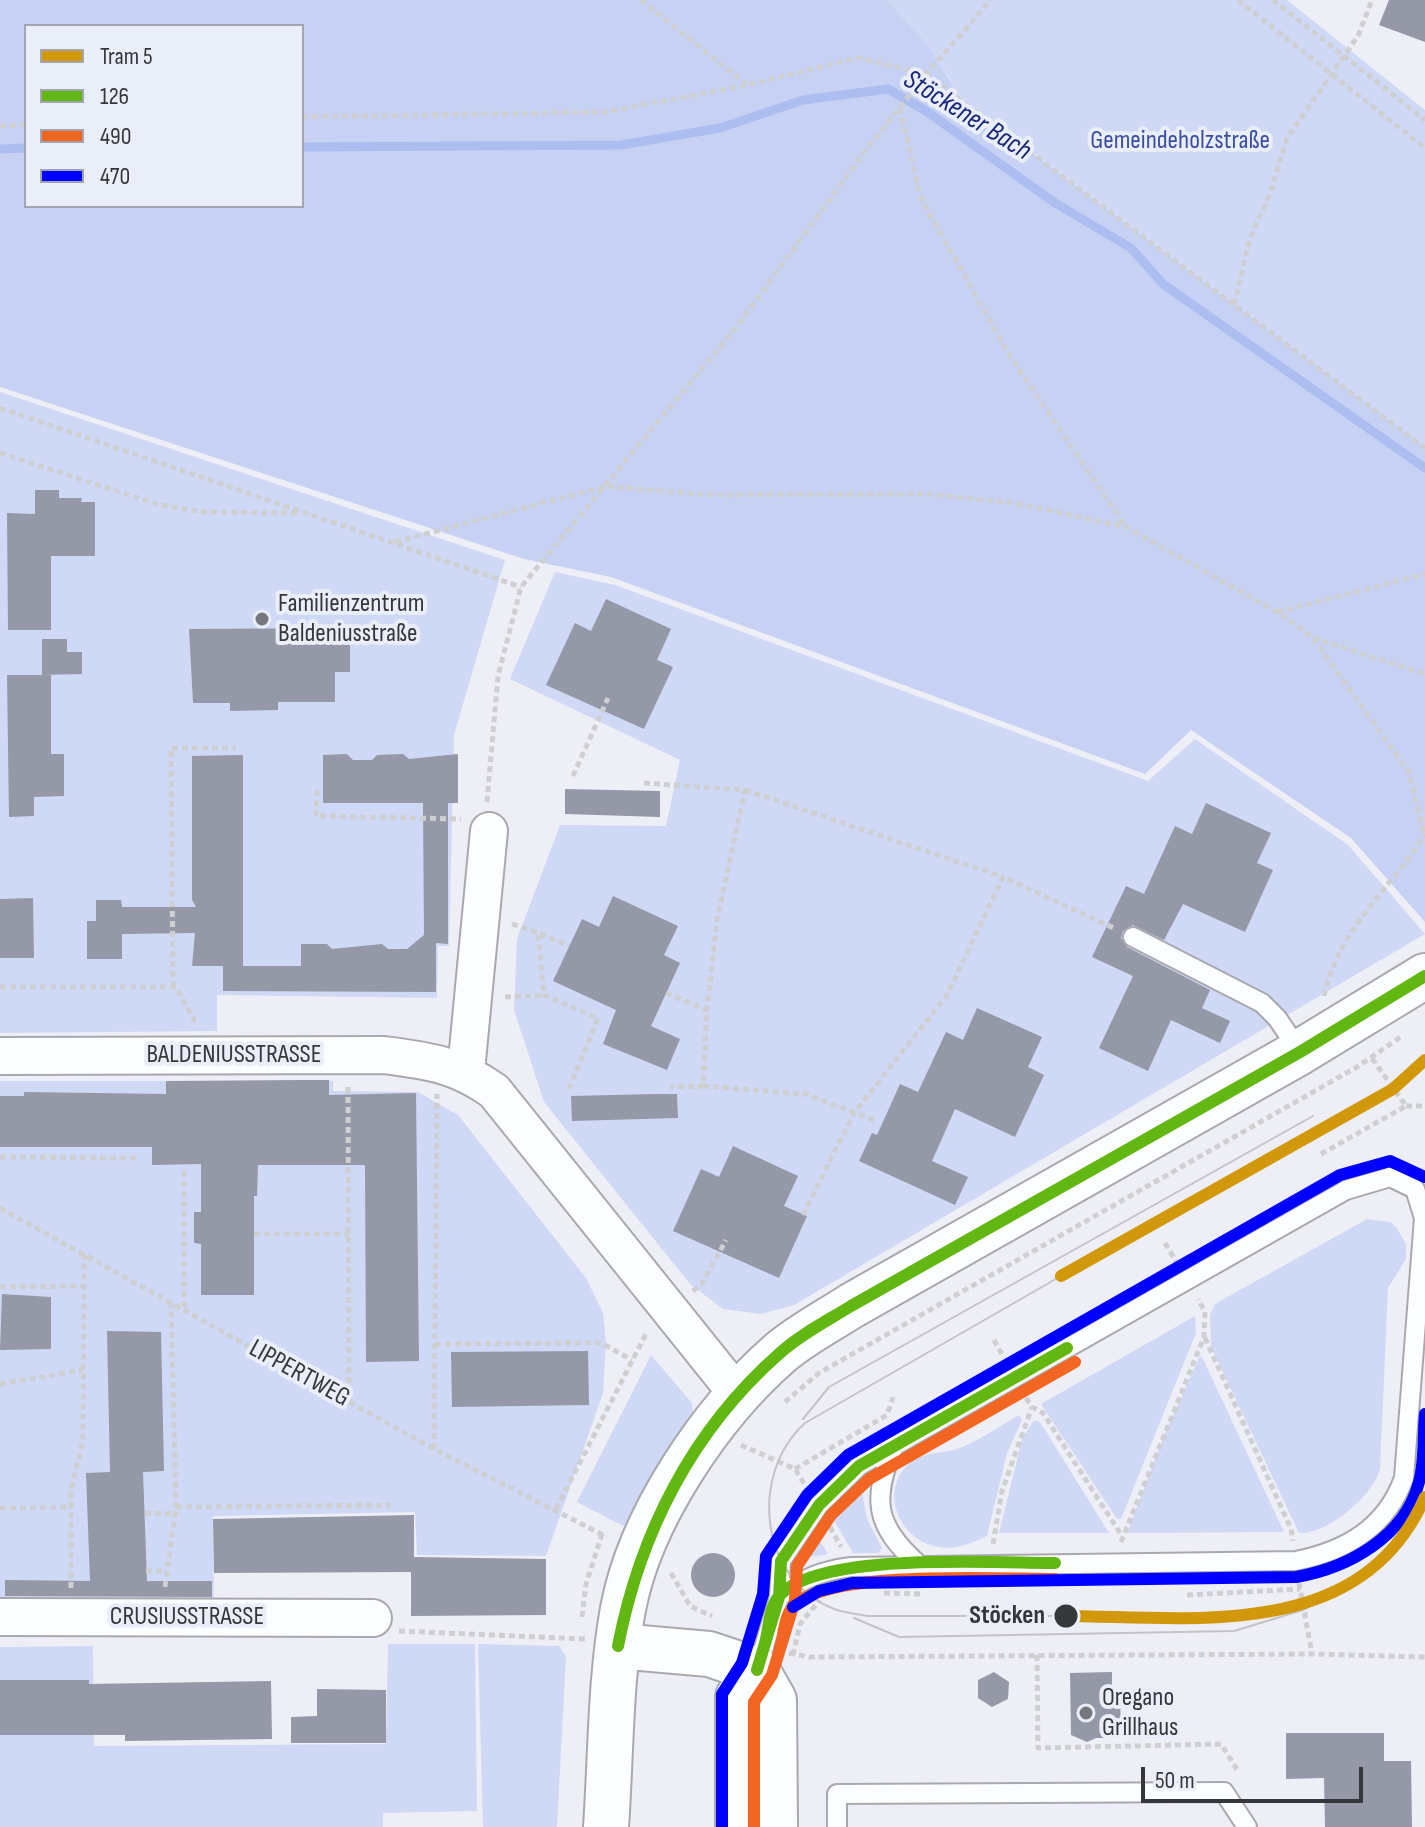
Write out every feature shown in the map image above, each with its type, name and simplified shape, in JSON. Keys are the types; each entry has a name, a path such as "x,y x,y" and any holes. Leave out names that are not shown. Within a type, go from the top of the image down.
{"street":[{"path":"489,826 452,1067 494,1091 669,1313 738,1395"},
{"path":"606,1827 599,1642 624,1606 639,1555 670,1491 730,1445 738,1395 782,1352 851,1306 1319,1041 1425,976"},
{"name":"BALDENIUSSTRASSE","path":"0,1056 348,1055 452,1067"},
{"name":"CRUSIUSSTRASSE","path":"0,1617 373,1618"},
{"path":"599,1642 709,1654 772,1656"},
{"path":"738,1827 738,1697 772,1656"},
{"path":"772,1656 775,1827"}],"lane":[{"path":"1133,937 1262,1003 1277,1018 1319,1041"},
{"path":"772,1656 781,1561 819,1505 859,1466 1346,1190 1390,1177 1415,1189 1424,1218 1404,1478 1395,1504 1371,1528 1331,1554 1296,1561 918,1564 822,1571 797,1581 779,1597"},
{"path":"894,1446 881,1478 879,1506 884,1527 918,1564"},
{"path":"837,1827 837,1794 1224,1792 1247,1827"}],"path":[{"path":"641,0 747,85"},
{"path":"317,790 316,816 489,826 486,787 498,676 521,587 734,330 900,107 991,0"},
{"path":"1238,0 1425,148"},
{"path":"1273,0 1425,120"},
{"path":"1234,306 1250,238 1270,194 1287,138 1358,36 1372,0"},
{"path":"304,117 607,112 747,85 858,58 926,74 1425,448"},
{"path":"900,107 921,199 1010,356 1126,527"},
{"path":"0,126 24,125"},
{"path":"0,408 521,587"},
{"path":"0,453 160,505 202,512 304,513"},
{"path":"395,542 607,486 708,495 929,494 1014,503 1126,527 1277,612 1312,637 1425,674"},
{"path":"1277,612 1425,574"},
{"path":"1312,637 1409,772 1425,834 1356,919 1330,968 1321,1007 1319,1041"},
{"path":"573,776 608,698"},
{"path":"173,987 171,748 236,748"},
{"path":"644,783 745,790 1003,877 1133,937"},
{"path":"703,1086 707,1010 717,920 745,790"},
{"path":"803,1215 854,1113 947,995 1003,877"},
{"path":"569,946 538,933 544,995 598,1018 569,1089"},
{"path":"0,987 176,987 214,1056"},
{"path":"666,993 707,1010"},
{"path":"783,1404 819,1373 1371,1057 1414,1028"},
{"path":"348,1055 349,1402"},
{"path":"1371,1057 1406,1106"},
{"path":"434,1449 435,1344 452,1067"},
{"path":"670,1087 703,1086 806,1094 876,1121"},
{"path":"1321,1154 1406,1106 1425,1106"},
{"path":"0,1157 136,1158"},
{"path":"184,1171 184,1310"},
{"name":"LIPPERTWEG","path":"0,1208 434,1449 602,1534"},
{"path":"254,1234 349,1234"},
{"path":"556,1509 648,1329 702,1284 726,1240"},
{"path":"71,1617 71,1489 83,1441 84,1255"},
{"path":"1120,1563 1121,1534 1204,1337 1205,1312 1187,1280"},
{"path":"0,1287 84,1286"},
{"path":"165,1616 164,1571 175,1510 171,1303"},
{"path":"1204,1337 1291,1529 1312,1654"},
{"path":"435,1344 601,1343 632,1360"},
{"path":"0,1384 83,1370"},
{"path":"1015,1378 1032,1407 1043,1413 1121,1534"},
{"path":"730,1445 795,1469 887,1415 893,1397"},
{"path":"991,1564 1002,1491 1032,1407"},
{"path":"730,1445 754,1436"},
{"path":"145,1513 391,1505"},
{"path":"0,1508 71,1507"},
{"path":"665,1585 669,1569 690,1606 716,1618"},
{"path":"146,1571 164,1571"},
{"path":"1187,1595 1300,1589"},
{"path":"772,1656 826,1594"},
{"path":"373,1618 404,1633 599,1642"},
{"path":"772,1656 1312,1654 1425,1657"},
{"path":"1037,1655 1038,1748 1221,1744 1243,1779"}],"green space":[{"name":"Gemeindeholzstraße","path":"887,0 1287,0 1425,110 1425,447 962,99 927,44"},
{"path":"0,392 505,560 454,735 449,946 438,946 437,998 217,995 217,1031 0,1033"},
{"path":"555,572 615,585 1148,781 1195,739 1348,845 1425,934 794,1305 761,1314 723,1309 690,1284 544,1102 514,1010 517,939 560,825 666,826 680,760 510,679"},
{"path":"0,1081 333,1081 333,1091 418,1092 458,1115 586,1278 603,1313 606,1341 603,1393 546,1556 417,1555 415,1512 213,1516 214,1609 0,1612"},
{"path":"1367,1219 1390,1222 1406,1244 1406,1259 1388,1288 1380,1469 1369,1490 1348,1512 1323,1528 1299,1533 1211,1347 1210,1315 1215,1304"},
{"path":"1195,1316 1196,1333 1121,1519 1117,1519 1041,1404"},
{"path":"651,1355 692,1403 693,1412 627,1528 577,1502"},
{"path":"1200,1356 1284,1532 1127,1533 1165,1433"},
{"path":"1019,1415 1022,1420 1007,1453 987,1536 946,1548 927,1544 906,1528 895,1506 894,1493 897,1481 910,1463 923,1456 967,1445"},
{"path":"1034,1420 1040,1422 1109,1533 999,1533 1022,1439"},
{"path":"861,1486 867,1519 882,1548 878,1553 853,1553 829,1512 846,1495"},
{"path":"813,1530 828,1554 793,1560"},
{"path":"388,1644 475,1644 477,1811 383,1813 383,1827 0,1827 0,1647 93,1646 94,1746 386,1744"},
{"path":"478,1644 559,1646 566,1656 557,1827 483,1827"}],"shaded area":[{"path":"0,0 887,0 927,44 962,100 1425,447 1425,922 1351,838 1191,730 1145,774 611,577 524,559 0,387"}],"building":[{"path":"1389,0 1425,0 1425,42 1379,25"},
{"path":"35,490 59,490 59,498 82,498 81,502 95,502 95,556 51,556 51,630 8,630 7,513 35,514"},
{"path":"606,599 671,629 657,660 673,667 644,729 546,685 575,623 591,631"},
{"path":"350,628 350,672 335,672 335,702 278,702 278,710 230,711 230,703 193,703 189,629"},
{"path":"42,639 67,639 67,652 82,652 82,674 42,675"},
{"path":"7,675 51,675 51,754 64,754 64,796 34,797 34,816 9,817"},
{"path":"347,754 353,760 372,760 377,755 403,754 409,759 458,754 458,803 448,803 448,944 436,943 436,992 223,991 223,966 192,966 195,933 122,934 122,959 87,959 87,921 96,921 96,900 121,900 122,907 196,907 192,900 192,756 243,755 243,966 301,966 301,944 327,944 332,949 382,944 388,949 407,949 424,935 423,803 323,803 323,755"},
{"path":"565,789 660,791 660,817 565,814"},
{"path":"1206,803 1271,833 1257,863 1273,870 1245,932 1183,904 1164,940 1133,925 1123,931 1121,938 1127,947 1210,990 1202,1008 1230,1021 1220,1043 1171,1020 1148,1071 1099,1048 1133,976 1092,957 1126,886 1144,894 1175,826 1192,834"},
{"path":"613,896 678,926 664,955 680,963 651,1026 680,1039 667,1070 603,1044 616,1010 553,981 582,919 599,927"},
{"path":"33,898 34,958 0,958 0,899"},
{"path":"977,1008 1042,1037 1028,1067 1044,1075 1015,1137 955,1109 932,1161 968,1177 955,1205 859,1161 872,1133 877,1135 900,1084 918,1092 946,1032 963,1040"},
{"path":"329,1080 329,1095 416,1093 419,1361 366,1362 365,1165 258,1165 257,1196 254,1196 254,1295 201,1295 201,1244 194,1243 194,1212 201,1212 201,1164 152,1165 152,1147 0,1147 0,1096 24,1096 24,1092 166,1094 166,1081"},
{"path":"677,1094 678,1118 572,1121 571,1096"},
{"path":"733,1146 798,1176 784,1206 807,1216 779,1278 673,1231 701,1169 719,1177"},
{"path":"2,1294 51,1297 51,1349 0,1350"},
{"path":"107,1331 161,1332 164,1471 143,1472 147,1581 212,1581 212,1597 5,1596 5,1580 90,1581 86,1473 110,1472"},
{"path":"588,1351 589,1405 452,1407 451,1352"},
{"path":"414,1515 414,1557 546,1559 546,1615 411,1616 411,1572 214,1573 213,1519"},
{"path":"713,1553 729,1559 735,1575 729,1591 713,1597 697,1591 691,1575 697,1559"},
{"path":"994,1672 1009,1682 1008,1699 992,1707 978,1698 978,1680"},
{"path":"1112,1672 1112,1690 1120,1690 1121,1738 1096,1738 1087,1742 1071,1735 1070,1673"},
{"path":"0,1680 89,1680 89,1684 271,1681 272,1739 125,1741 125,1735 0,1735"},
{"path":"317,1689 386,1690 386,1743 291,1743 291,1717 317,1716"},
{"path":"1286,1733 1384,1733 1384,1761 1411,1761 1412,1827 1325,1827 1324,1778 1286,1779"}],"waterway":[{"name":"Stöckener Bach","path":"304,147 621,145 720,128 803,100 888,89 926,111 1055,203 1131,248 1163,284 1425,468"},
{"name":"Stöckener Bach","path":"0,149 24,148"}],"tram line":[{"name":"5","path":"1061,1276 1393,1089 1425,1060"},
{"path":"803,1419 829,1387 1313,1116"},
{"path":"1061,1276 805,1423 787,1445 775,1470 770,1498 770,1526 778,1552 791,1576 811,1596 837,1610 868,1616 1066,1616"},
{"name":"5","path":"1066,1616 1220,1617 1270,1611 1318,1599 1360,1577 1397,1544 1425,1497"},
{"path":"854,1618 899,1637 1234,1631 1303,1610 1345,1588"}],"transit line":[{"name":"126","path":"618,1646 640,1563 674,1486 721,1415 788,1346 851,1306 1300,1052 1425,976"},
{"name":"470","path":"722,1827 722,1694 742,1663 763,1594 766,1556 807,1495 848,1455 1340,1175 1390,1161 1425,1177"},
{"name":"126","path":"757,1670 779,1597 781,1561 819,1505 859,1466 1067,1348"},
{"name":"490","path":"754,1827 754,1702 772,1675 795,1600 797,1566 831,1515 869,1479 1075,1362"},
{"name":"470","path":"793,1607 819,1591 852,1583 1296,1577 1316,1573 1372,1547 1401,1519 1412,1502 1421,1474 1425,1414"},
{"name":"126","path":"765,1643 771,1612 779,1596 800,1582 830,1572 910,1563 1055,1563"},
{"name":"490","path":"780,1648 786,1621 793,1607 812,1595 841,1587 917,1579 1055,1579"}],"place":[{"name":"Familienzentrum Baldeniusstraße","path":"262,619"},
{"name":"Stöcken","path":"1066,1616"},
{"name":"Oregano Grillhaus","path":"1086,1713"}]}
